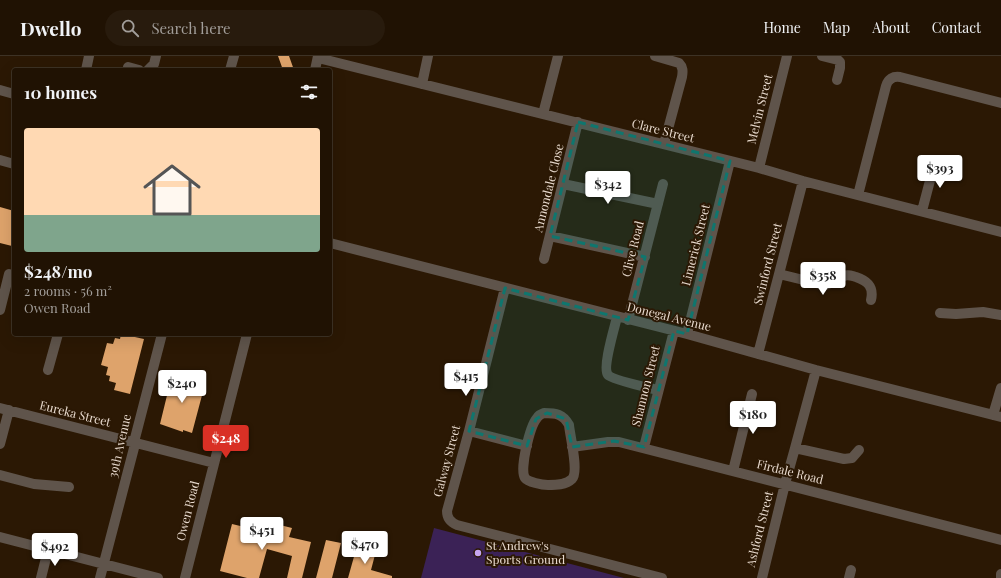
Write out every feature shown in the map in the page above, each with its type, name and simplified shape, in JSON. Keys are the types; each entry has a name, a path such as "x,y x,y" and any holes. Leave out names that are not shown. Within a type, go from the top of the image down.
{"street":[{"path":"86,68 89,56"},
{"path":"150,68 154,64 156,56"},
{"path":"231,68 234,56"},
{"path":"422,84 428,56"},
{"path":"543,114 558,56"},
{"path":"655,56 678,63 681,65 683,70 664,144"},
{"name":"Melvin Street","path":"758,168 787,56"},
{"path":"822,56 838,60 840,62 837,80"},
{"path":"315,68 318,57"},
{"name":"Clare Street","path":"318,57 758,168 1001,232"},
{"path":"858,195 886,86 890,79 900,77 1001,103"},
{"path":"0,90 12,93"},
{"name":"Annondale Close","path":"544,259 578,122"},
{"path":"0,160 12,163"},
{"name":"Limerick Street","path":"687,334 730,161"},
{"path":"922,212 932,173 937,166 943,164 957,167"},
{"name":"Swinford Street","path":"758,354 803,181"},
{"path":"563,184 658,204"},
{"name":"Clive Road","path":"628,320 663,184"},
{"path":"550,236 645,257"},
{"name":"Donegal Avenue","path":"332,244 687,334 816,370 997,416"},
{"path":"0,310 10,290 9,274"},
{"path":"779,274 824,285 830,284 847,275 862,279 868,283 872,293 871,300"},
{"name":"Galway Street","path":"504,288 469,430 447,510 448,517 451,522 464,527 662,578"},
{"path":"940,313 956,314 983,312 1001,315"},
{"path":"618,317 606,363 606,371 608,375 658,390"},
{"name":"Shannon Street","path":"644,447 674,331"},
{"path":"48,370 57,336"},
{"name":"39th Avenue","path":"100,578 161,336"},
{"name":"Owen Road","path":"185,578 246,336"},
{"name":"Ashford Street","path":"762,578 785,484 816,370"},
{"path":"997,416 1001,388"},
{"path":"733,470 752,394"},
{"path":"0,444 4,409"},
{"name":"Eureka Street","path":"4,409 214,463"},
{"path":"547,413 561,416 566,420 572,447 575,467 574,477 568,482 549,485 527,480 525,478 522,472 522,467 536,418 540,415 547,413"},
{"path":"469,430 527,446"},
{"name":"Firdale Road","path":"572,447 614,441 644,447 1001,540"},
{"path":"795,448 844,459 852,458 859,450"},
{"path":"0,475 34,484 69,487"},
{"path":"0,537 158,578"},
{"path":"41,578 48,550"}],"highlighted area":[{"path":"578,122 730,161 687,334 674,331 644,447 614,441 572,447 566,419 547,413 536,419 527,446 469,431 505,288 628,320 645,257 550,236"}],"shaded area":[{"name":"St Andrew's Sports Ground","path":"434,528 624,578 421,578"}],"building":[{"path":"278,56 289,56 293,68 282,68"},
{"path":"0,207 12,210 12,246 0,243"},
{"path":"121,336 130,336 144,339 130,394 114,390 116,383 109,381 110,376 106,375 108,367 101,365 107,343 113,344 115,338 120,339"},
{"path":"172,375 205,384 192,433 183,430 183,432 160,424"},
{"path":"232,524 278,535 280,525 292,528 289,537 311,542 302,578 287,578 292,556 267,549 259,578 247,578 220,571"},
{"path":"326,540 341,543 332,578 316,578"},
{"path":"357,546 376,551 371,570 392,576 392,578 348,578"}],"place":[{"name":"St Andrew's Sports Ground","path":"478,553"}]}
